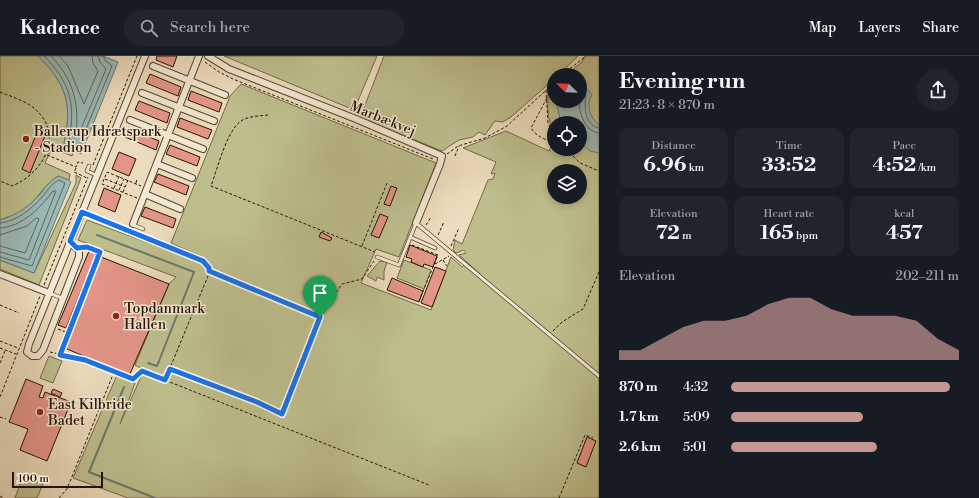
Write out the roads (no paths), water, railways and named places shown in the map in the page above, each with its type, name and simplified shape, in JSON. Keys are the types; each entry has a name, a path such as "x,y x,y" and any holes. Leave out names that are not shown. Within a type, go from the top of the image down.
{"street":[{"path":"70,241 77,248 79,257 43,350 38,356 35,357 29,354 27,348 45,292 70,241 145,56"},
{"name":"Marbækvej","path":"208,56 229,70 437,152 442,156 416,223"},
{"path":"133,224 199,57"},
{"path":"153,66 225,95"},
{"path":"142,93 214,121"},
{"path":"130,120 203,149"},
{"path":"157,164 192,178"},
{"path":"145,194 180,209"},
{"path":"0,274 45,292"}],"lane":[{"path":"89,166 87,171 96,175"},
{"path":"82,212 203,261 209,268 209,271"},
{"path":"377,257 399,265 416,223 599,376"},
{"path":"133,224 143,228"},
{"path":"410,237 434,248"},
{"path":"45,292 62,298"}],"water":[{"path":"38,56 103,56 118,62 81,154 64,143 68,116 65,95 55,76"},
{"path":"587,89 592,94 589,102 591,114 599,125 599,153 590,151 587,148 587,116 559,116 558,108 587,108"},
{"path":"58,176 71,182 34,273 0,260 0,220 27,207 36,199 50,182"}],"waterway":[{"path":"97,235 194,272 157,366 148,363"},
{"path":"124,387 89,472 155,498"}],"place":[{"name":"Ballerup Idrætspark - Stadion","path":"26,139"},
{"name":"Topdanmark Hallen","path":"116,316"},
{"name":"East Kilbride Badet","path":"40,412"}]}
